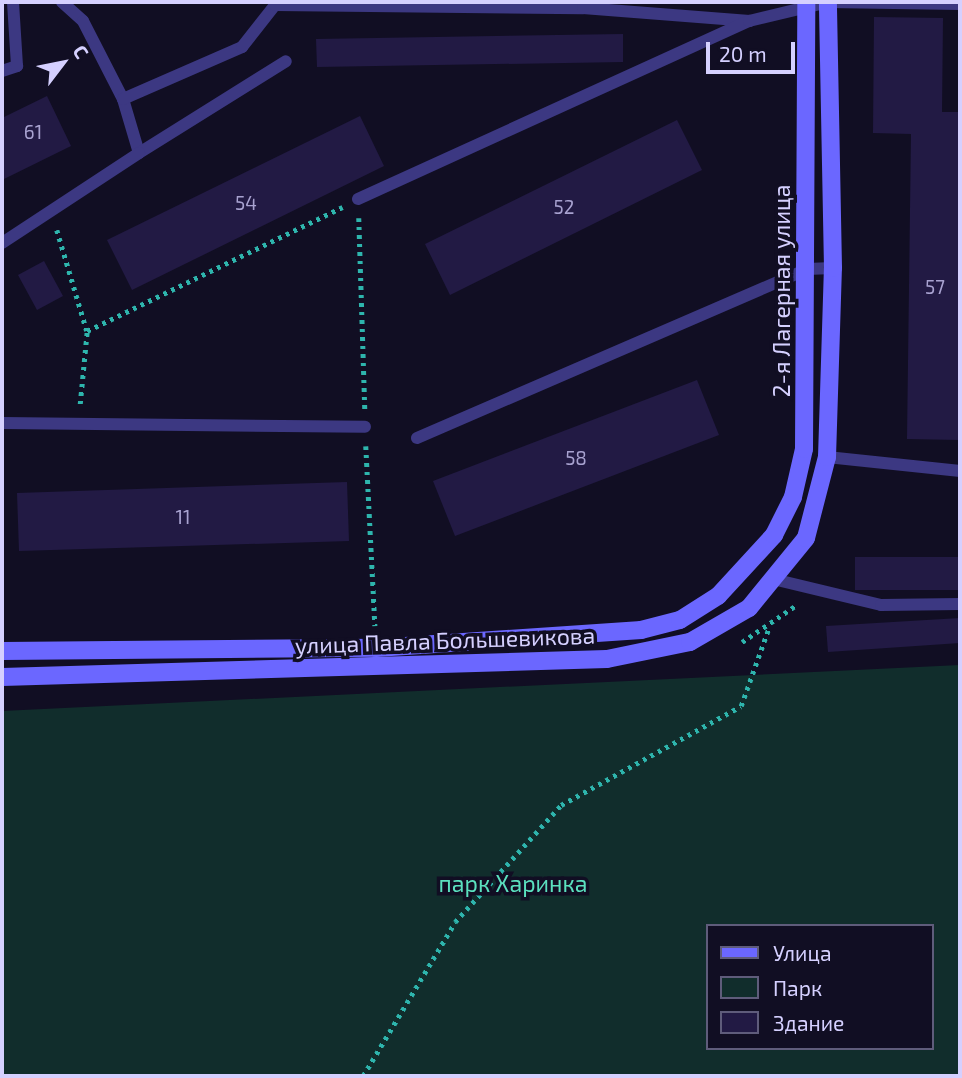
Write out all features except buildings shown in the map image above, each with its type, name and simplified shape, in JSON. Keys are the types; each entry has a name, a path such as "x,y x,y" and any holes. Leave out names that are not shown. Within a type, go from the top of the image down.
{"main road":[{"path":"827,457 833,268 828,2"},
{"name":"2-я Лагерная улица","path":"751,567 793,497 804,449 807,270 806,4"},
{"name":"улица Павла Большевикова","path":"2,677 607,659 690,642 749,608 777,580 806,538 820,501 827,457"},
{"name":"улица Павла Большевикова","path":"2,651 376,648 640,630 680,620 751,567"}],"lane":[{"path":"2,71 17,65 8,18 13,2"},
{"path":"62,2 83,21 123,99 139,153"},
{"path":"358,199 749,21 806,4 828,2 960,4"},
{"path":"123,99 242,47 275,4 710,8 749,21"},
{"path":"2,243 52,216 139,153 286,61"},
{"path":"417,438 807,270 833,268"},
{"path":"2,424 365,427"},
{"path":"827,457 960,471"},
{"path":"777,580 881,605 960,604"}],"path":[{"path":"87,331 358,199 365,427 376,648"},
{"path":"52,216 87,331 78,425"},
{"path":"363,1076 456,922 561,805 741,706 769,629"}],"green space":[{"name":"парк Харинка","path":"960,665 960,1076 2,1076 2,711"}]}
